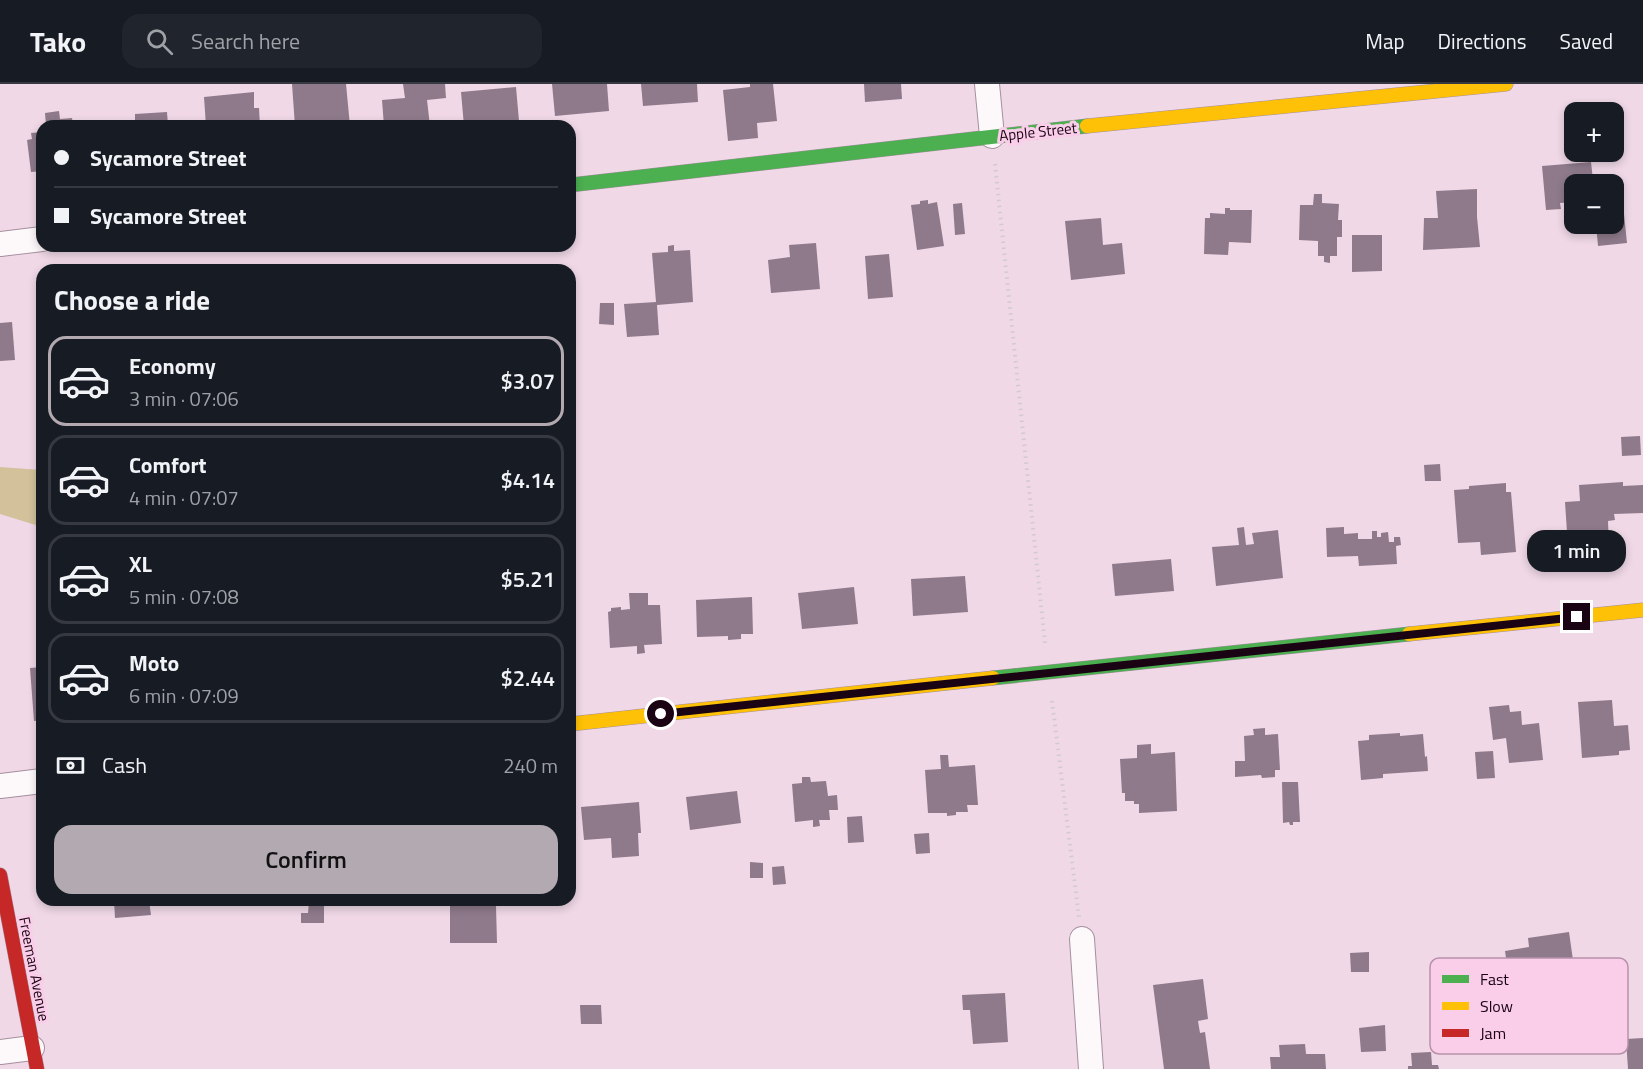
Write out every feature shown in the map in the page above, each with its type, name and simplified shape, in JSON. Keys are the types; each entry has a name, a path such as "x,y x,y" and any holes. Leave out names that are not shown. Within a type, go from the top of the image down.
{"street":[{"path":"987,84 992,136"},
{"name":"Apple Street","path":"576,183 992,136 1506,84"},
{"path":"0,244 36,240"},
{"path":"576,723 1643,610"},
{"path":"0,786 36,782"},
{"name":"Freeman Avenue","path":"0,875 34,1059"},
{"path":"1082,939 1091,1069"},
{"path":"0,1052 34,1059"}],"path":[{"path":"992,136 1048,672 1082,939"}],"shaded area":[{"path":"0,467 36,470 36,525 0,514"}],"building":[{"path":"292,84 346,84 349,120 295,120"},
{"path":"403,84 445,84 446,98 427,100 429,120 384,120 382,100 405,98"},
{"path":"552,84 607,84 609,111 555,116"},
{"path":"641,84 697,84 698,102 643,106"},
{"path":"750,84 773,84 777,121 757,123 758,138 728,141 723,90 750,87"},
{"path":"864,84 901,84 902,99 865,102"},
{"path":"516,87 519,120 463,120 461,92"},
{"path":"254,92 254,108 259,108 260,120 206,120 204,97"},
{"path":"59,111 60,119 72,118 72,120 46,120 45,113"},
{"path":"167,112 168,120 135,120 135,114"},
{"path":"36,132 36,172 31,172 27,140 32,139 31,133"},
{"path":"1591,162 1592,174 1564,174 1564,203 1560,203 1561,209 1546,210 1542,166"},
{"path":"1477,189 1480,247 1423,250 1424,218 1438,218 1436,191"},
{"path":"1314,194 1322,194 1322,203 1339,204 1338,220 1342,220 1342,237 1337,237 1337,256 1330,256 1330,263 1324,262 1324,256 1318,256 1318,241 1299,240 1300,205 1313,205"},
{"path":"928,200 928,204 937,202 944,246 917,250 911,205"},
{"path":"962,203 965,234 955,235 953,204"},
{"path":"1225,208 1252,210 1251,243 1229,242 1228,255 1204,254 1205,218 1210,218 1210,213 1225,214"},
{"path":"1624,214 1627,243 1598,246 1597,234 1624,234"},
{"path":"1101,218 1103,245 1122,243 1125,274 1071,280 1065,221"},
{"path":"1352,235 1382,235 1382,271 1352,272"},
{"path":"816,243 820,289 771,293 768,260 790,257 789,245"},
{"path":"674,245 674,251 690,250 693,302 657,305 659,335 627,337 624,304 656,302 652,253 668,252 668,246"},
{"path":"889,254 893,297 868,299 865,256"},
{"path":"600,303 614,303 614,325 599,324"},
{"path":"12,322 15,360 0,361 0,323"},
{"path":"1640,436 1641,455 1622,456 1621,437"},
{"path":"1440,464 1441,481 1425,481 1424,465"},
{"path":"1623,482 1623,486 1643,485 1643,513 1614,514 1615,520 1608,521 1609,546 1602,547 1602,544 1595,544 1595,549 1583,550 1583,546 1568,547 1565,502 1580,501 1579,485"},
{"path":"1506,483 1506,492 1511,492 1516,552 1481,555 1480,542 1458,543 1454,490 1469,489 1469,486"},
{"path":"1244,527 1246,545 1254,544 1252,533 1278,530 1283,578 1216,586 1212,547 1239,545 1237,528"},
{"path":"1344,527 1344,534 1358,533 1358,539 1372,539 1372,531 1377,531 1377,537 1381,537 1381,533 1388,532 1389,542 1394,542 1394,537 1400,537 1401,545 1396,546 1397,564 1359,566 1358,556 1327,557 1326,528"},
{"path":"1171,559 1174,591 1115,596 1112,564"},
{"path":"965,576 968,612 913,616 911,579"},
{"path":"854,587 858,624 802,629 798,593"},
{"path":"629,593 648,593 648,605 660,605 662,644 644,645 645,653 637,654 637,646 610,648 608,612 611,608 630,609"},
{"path":"752,597 753,634 741,634 741,639 728,640 728,636 697,637 696,600"},
{"path":"30,668 36,668 36,721 34,721"},
{"path":"1612,700 1614,726 1628,725 1630,750 1619,751 1619,755 1582,758 1578,702"},
{"path":"1509,705 1510,712 1521,711 1522,725 1539,723 1543,760 1509,763 1506,738 1493,740 1489,707"},
{"path":"1265,728 1265,735 1278,734 1280,770 1275,770 1275,777 1262,778 1261,775 1235,777 1235,761 1245,761 1244,736 1254,735 1253,729"},
{"path":"1400,733 1400,736 1423,734 1428,771 1383,774 1383,778 1361,780 1358,741 1369,740 1369,735"},
{"path":"1151,744 1151,754 1175,752 1177,811 1139,813 1139,804 1134,804 1134,801 1125,801 1125,793 1122,793 1120,759 1137,758 1137,745"},
{"path":"1493,751 1495,778 1477,779 1475,752"},
{"path":"940,755 948,755 949,767 975,765 978,805 967,805 968,812 956,812 956,815 947,816 947,813 928,813 925,770 941,769"},
{"path":"802,777 810,777 811,782 826,781 828,796 837,795 838,810 829,810 830,820 819,820 820,826 813,827 813,820 795,822 792,784 802,783"},
{"path":"1282,782 1298,782 1300,822 1293,822 1293,825 1289,822 1283,823"},
{"path":"737,791 741,823 690,830 686,797"},
{"path":"639,802 641,833 638,833 639,856 612,858 611,838 584,840 581,807"},
{"path":"862,816 864,842 848,843 847,817"},
{"path":"929,833 930,853 916,854 914,834"},
{"path":"750,862 763,863 763,878 750,878"},
{"path":"784,866 786,884 773,885 772,867"},
{"path":"114,906 150,906 151,915 115,918"},
{"path":"309,906 324,906 324,923 301,923 301,913 308,913"},
{"path":"450,906 496,906 497,943 450,943"},
{"path":"1569,932 1573,958 1506,958 1505,951 1529,947 1528,938"},
{"path":"1369,952 1369,972 1351,972 1350,953"},
{"path":"1203,979 1208,1019 1198,1021 1200,1033 1205,1032 1210,1069 1164,1069 1153,985"},
{"path":"1005,993 1008,1042 973,1044 970,1010 963,1010 962,995"},
{"path":"580,1005 601,1005 602,1024 581,1024"},
{"path":"1385,1025 1386,1051 1361,1052 1359,1028"},
{"path":"1643,1038 1643,1069 1628,1069 1628,1039"},
{"path":"1305,1044 1306,1054 1325,1054 1326,1069 1271,1069 1270,1057 1280,1057 1279,1045"},
{"path":"1430,1052 1432,1065 1438,1065 1439,1069 1408,1069 1408,1066 1412,1066 1411,1053"}],"traffic: fast":[{"path":"576,184 1087,126"},
{"path":"993,678 1409,634"}],"traffic: slow":[{"path":"1087,126 1506,84"},
{"path":"1409,634 1643,610"},
{"path":"576,723 993,678"}],"traffic: jam":[{"path":"0,875 37,1069"}],"route":[{"path":"661,714 1577,617"}]}
